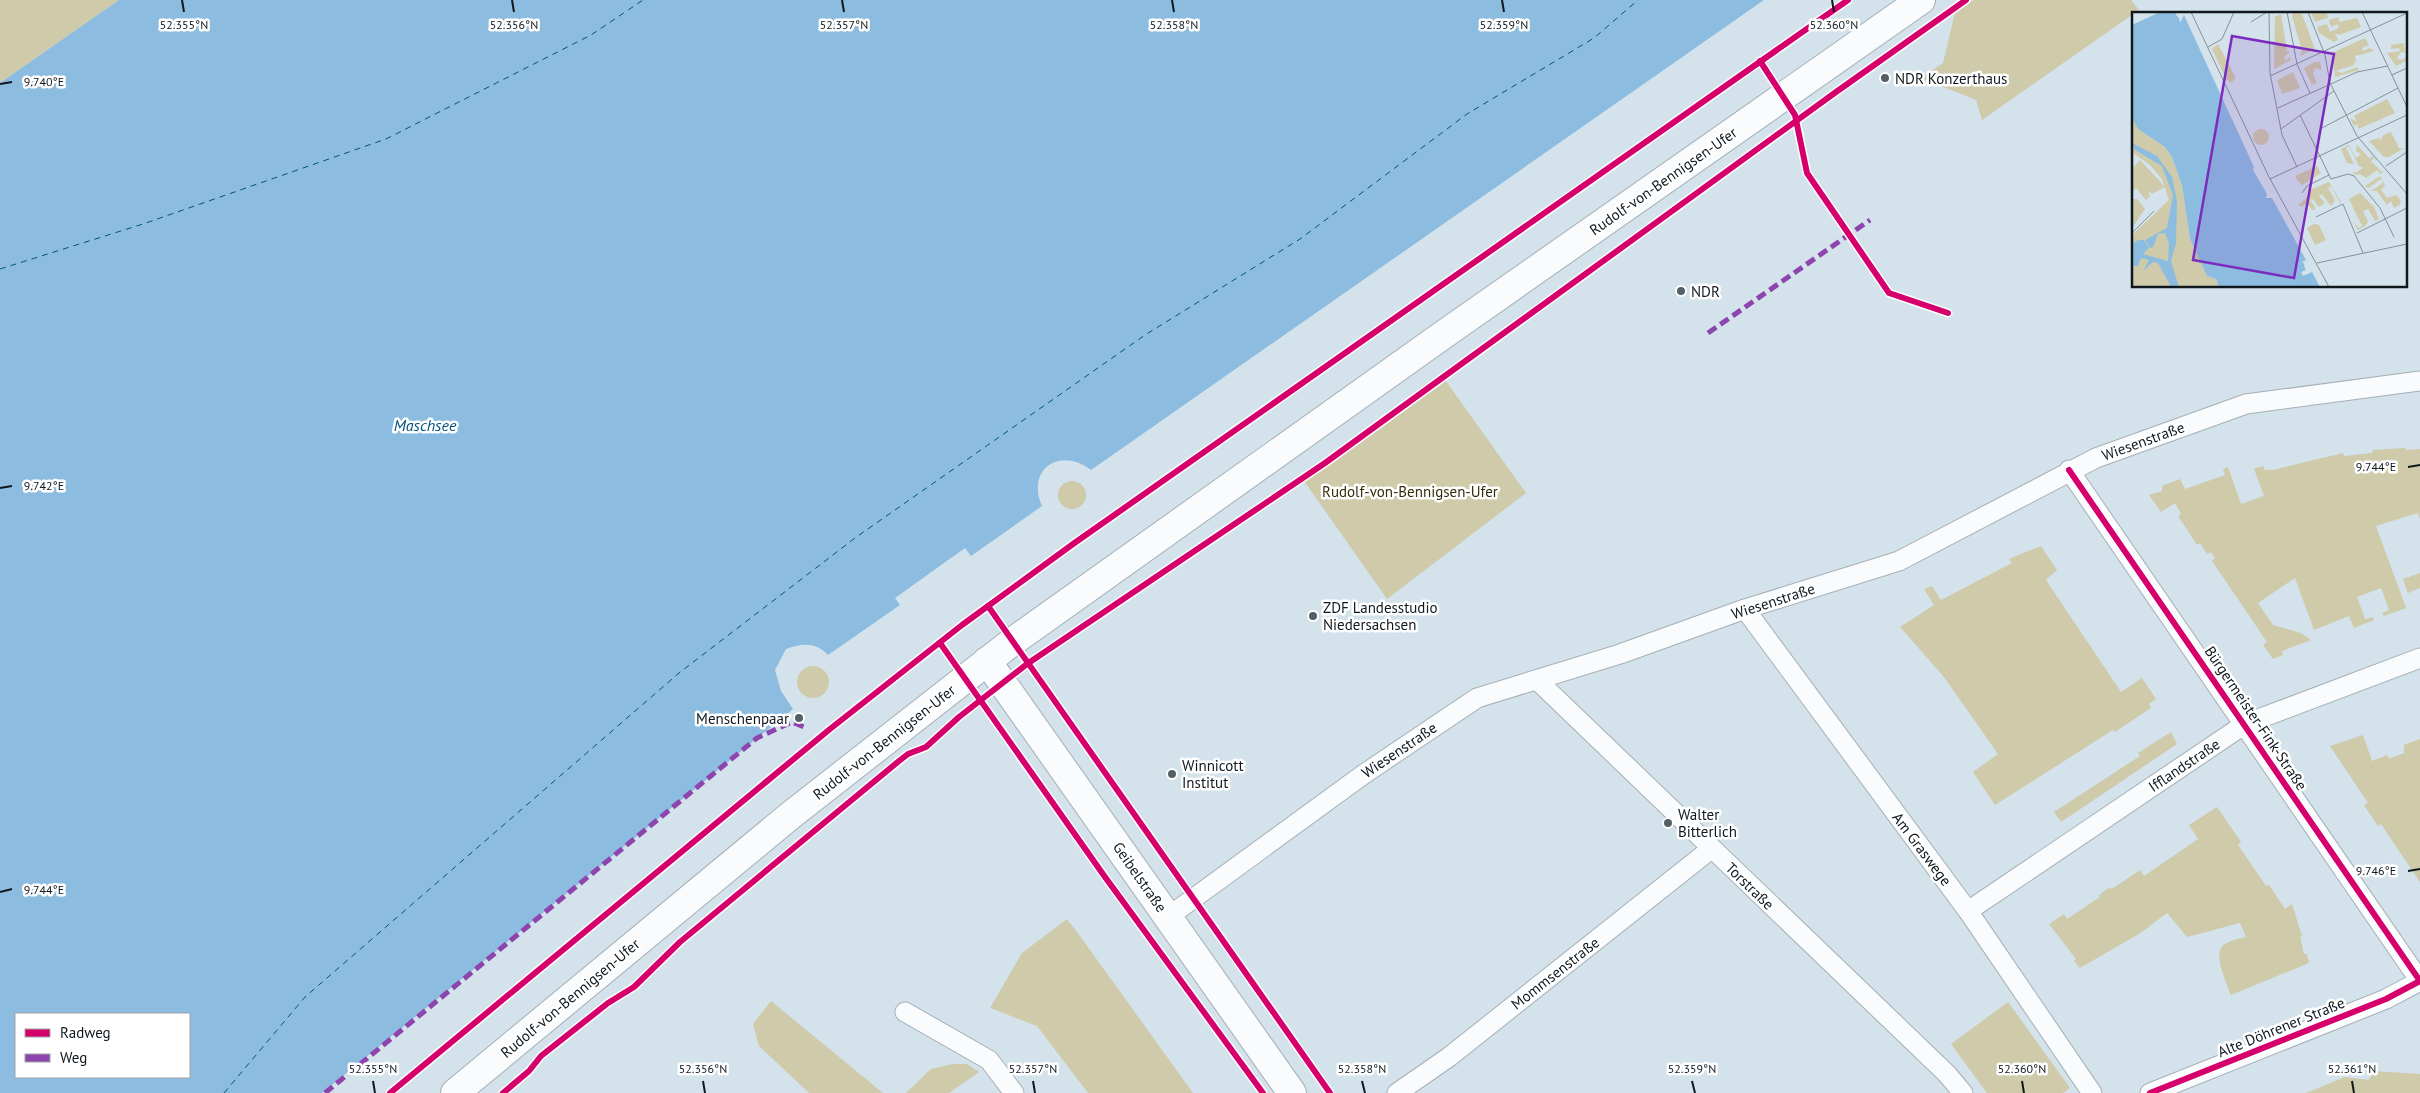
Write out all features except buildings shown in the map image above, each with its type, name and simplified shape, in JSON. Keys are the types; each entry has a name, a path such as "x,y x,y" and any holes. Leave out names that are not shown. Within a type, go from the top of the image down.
{"street":[{"name":"Rudolf-von-Bennigsen-Ufer","path":"455,1093 790,816 987,661 1435,341 1921,0"},
{"name":"Wiesenstraße","path":"1168,917 1364,774 1477,698 1620,654 1744,610 1899,561 2069,470 2096,458 2246,404 2420,380"},
{"name":"Bürgermeister-Fink-Straße","path":"2069,470 2420,981"},
{"name":"Am Graswege","path":"1744,610 1968,911 2092,1093"},
{"name":"Ifflandstraße","path":"1968,911 2245,724 2420,658"},
{"name":"Geibelstraße","path":"987,661 1292,1093"},
{"name":"Torstraße","path":"1536,680 1947,1074 1963,1093"},
{"name":"Mommsenstraße","path":"1397,1093 1449,1057 1711,849"},
{"name":"Alte Döhrener Straße","path":"2150,1093 2386,999 2420,981"},
{"path":"905,1012 989,1060 1014,1093"}],"green space":[{"path":"0,0 119,0 0,83"},
{"path":"1974,0 2131,0 2139,10 2132,12 2132,15 1982,120 1976,100 1921,78 1943,63 1955,13"},
{"name":"Rudolf-von-Bennigsen-Ufer","path":"1443,377 1526,493 1387,599 1302,478"},
{"path":"2405,448 2406,450 2420,449 2420,519 2418,513 2376,526 2406,608 2384,616 2382,613 2389,610 2381,588 2357,597 2365,619 2373,617 2374,620 2354,628 2349,616 2314,630 2295,578 2258,603 2273,625 2301,633 2311,640 2282,651 2283,655 2273,659 2263,645 2267,642 2212,561 2215,558 2211,552 2207,554 2200,543 2197,545 2178,516 2181,514 2175,503 2161,512 2149,495 2162,491 2162,486 2180,479 2185,489 2225,475 2223,469 2228,467 2241,504 2264,496 2254,469 2263,466 2265,470 2273,470 2343,453 2344,456 2372,453 2373,450"},
{"path":"1072,481 1082,485 1086,495 1082,505 1072,509 1062,505 1058,495 1062,485"},
{"path":"2041,546 2057,570 2046,580 2121,692 2142,678 2156,699 2149,704 2151,708 2115,732 2113,730 1995,805 1973,772 1998,754 1944,677 1900,627 1934,605 1924,589 1932,586 1941,600 2012,563 2009,559"},
{"path":"2420,573 2420,588 2408,593 2403,579"},
{"path":"813,666 819,667 824,671 828,676 828,688 824,693 819,697 813,698 807,697 802,693 798,688 797,682 798,676 802,671 807,667"},
{"path":"2171,732 2177,744 2061,822 2054,812 2140,756 2138,753"},
{"path":"2363,735 2372,761 2387,755 2389,759 2404,753 2404,745 2420,739 2420,882 2381,824 2378,826 2364,805 2368,803 2330,746"},
{"path":"2217,807 2241,842 2238,845 2266,886 2269,885 2285,909 2292,904 2302,936 2300,937 2304,954 2307,954 2309,963 2231,995 2219,958 2221,948 2225,944 2246,937 2240,923 2187,937 2167,913 2142,932 2080,968 2074,961 2076,959 2049,924 2064,914 2067,919 2100,897 2099,895 2110,887 2112,889 2140,870 2144,876 2198,839 2189,825"},
{"path":"1067,919 1193,1093 1088,1093 1037,1026 990,1008 1022,953"},
{"path":"771,1001 883,1093 809,1093 759,1046 753,1024"},
{"path":"2008,1002 2070,1088 2063,1093 1987,1093 1951,1044"},
{"path":"953,1064 967,1064 979,1072 949,1093 906,1093 931,1069"},
{"path":"2373,1071 2420,1074 2420,1093 2306,1093 2345,1077 2369,1080"}],"water":[{"name":"Maschsee","path":"119,0 1764,0 1091,470 1079,463 1068,460 1057,461 1048,466 1042,472 1038,482 1038,493 1042,506 971,556 965,548 895,598 900,605 828,655 819,648 809,645 786,649 775,670 781,691 793,709 322,1093 0,1093 0,83"}],"ferry route":[{"path":"0,269 143,224 386,139 591,35 643,0"},
{"path":"224,1093 305,997 679,673 855,538 1145,335 1300,239 1467,114 1594,38 1638,0"}],"marked path":[{"path":"1708,333 1870,220"},
{"path":"325,1093 757,738 792,722 804,727"}],"cycle path":[{"path":"390,1093 830,729 962,625 1073,544 1848,0"},
{"path":"503,1093 529,1071 541,1056 608,1003 634,987 680,942 899,761 908,754 926,747 959,717 1027,664 1325,463 1836,92 1966,0"},
{"path":"1760,61 1795,115 1807,173 1889,293 1948,313"},
{"path":"2069,470 2420,981"},
{"path":"988,606 1330,1093"},
{"path":"940,643 1105,877 1263,1093"},
{"path":"2150,1093 2386,999 2420,981"}],"place":[{"name":"NDR Konzerthaus","path":"1885,78"},
{"name":"NDR","path":"1681,291"},
{"name":"ZDF Landesstudio Niedersachsen","path":"1313,616"},
{"name":"Menschenpaar","path":"799,718"},
{"name":"Winnicott Institut","path":"1172,774"},
{"name":"Walter Bitterlich","path":"1668,823"}]}
